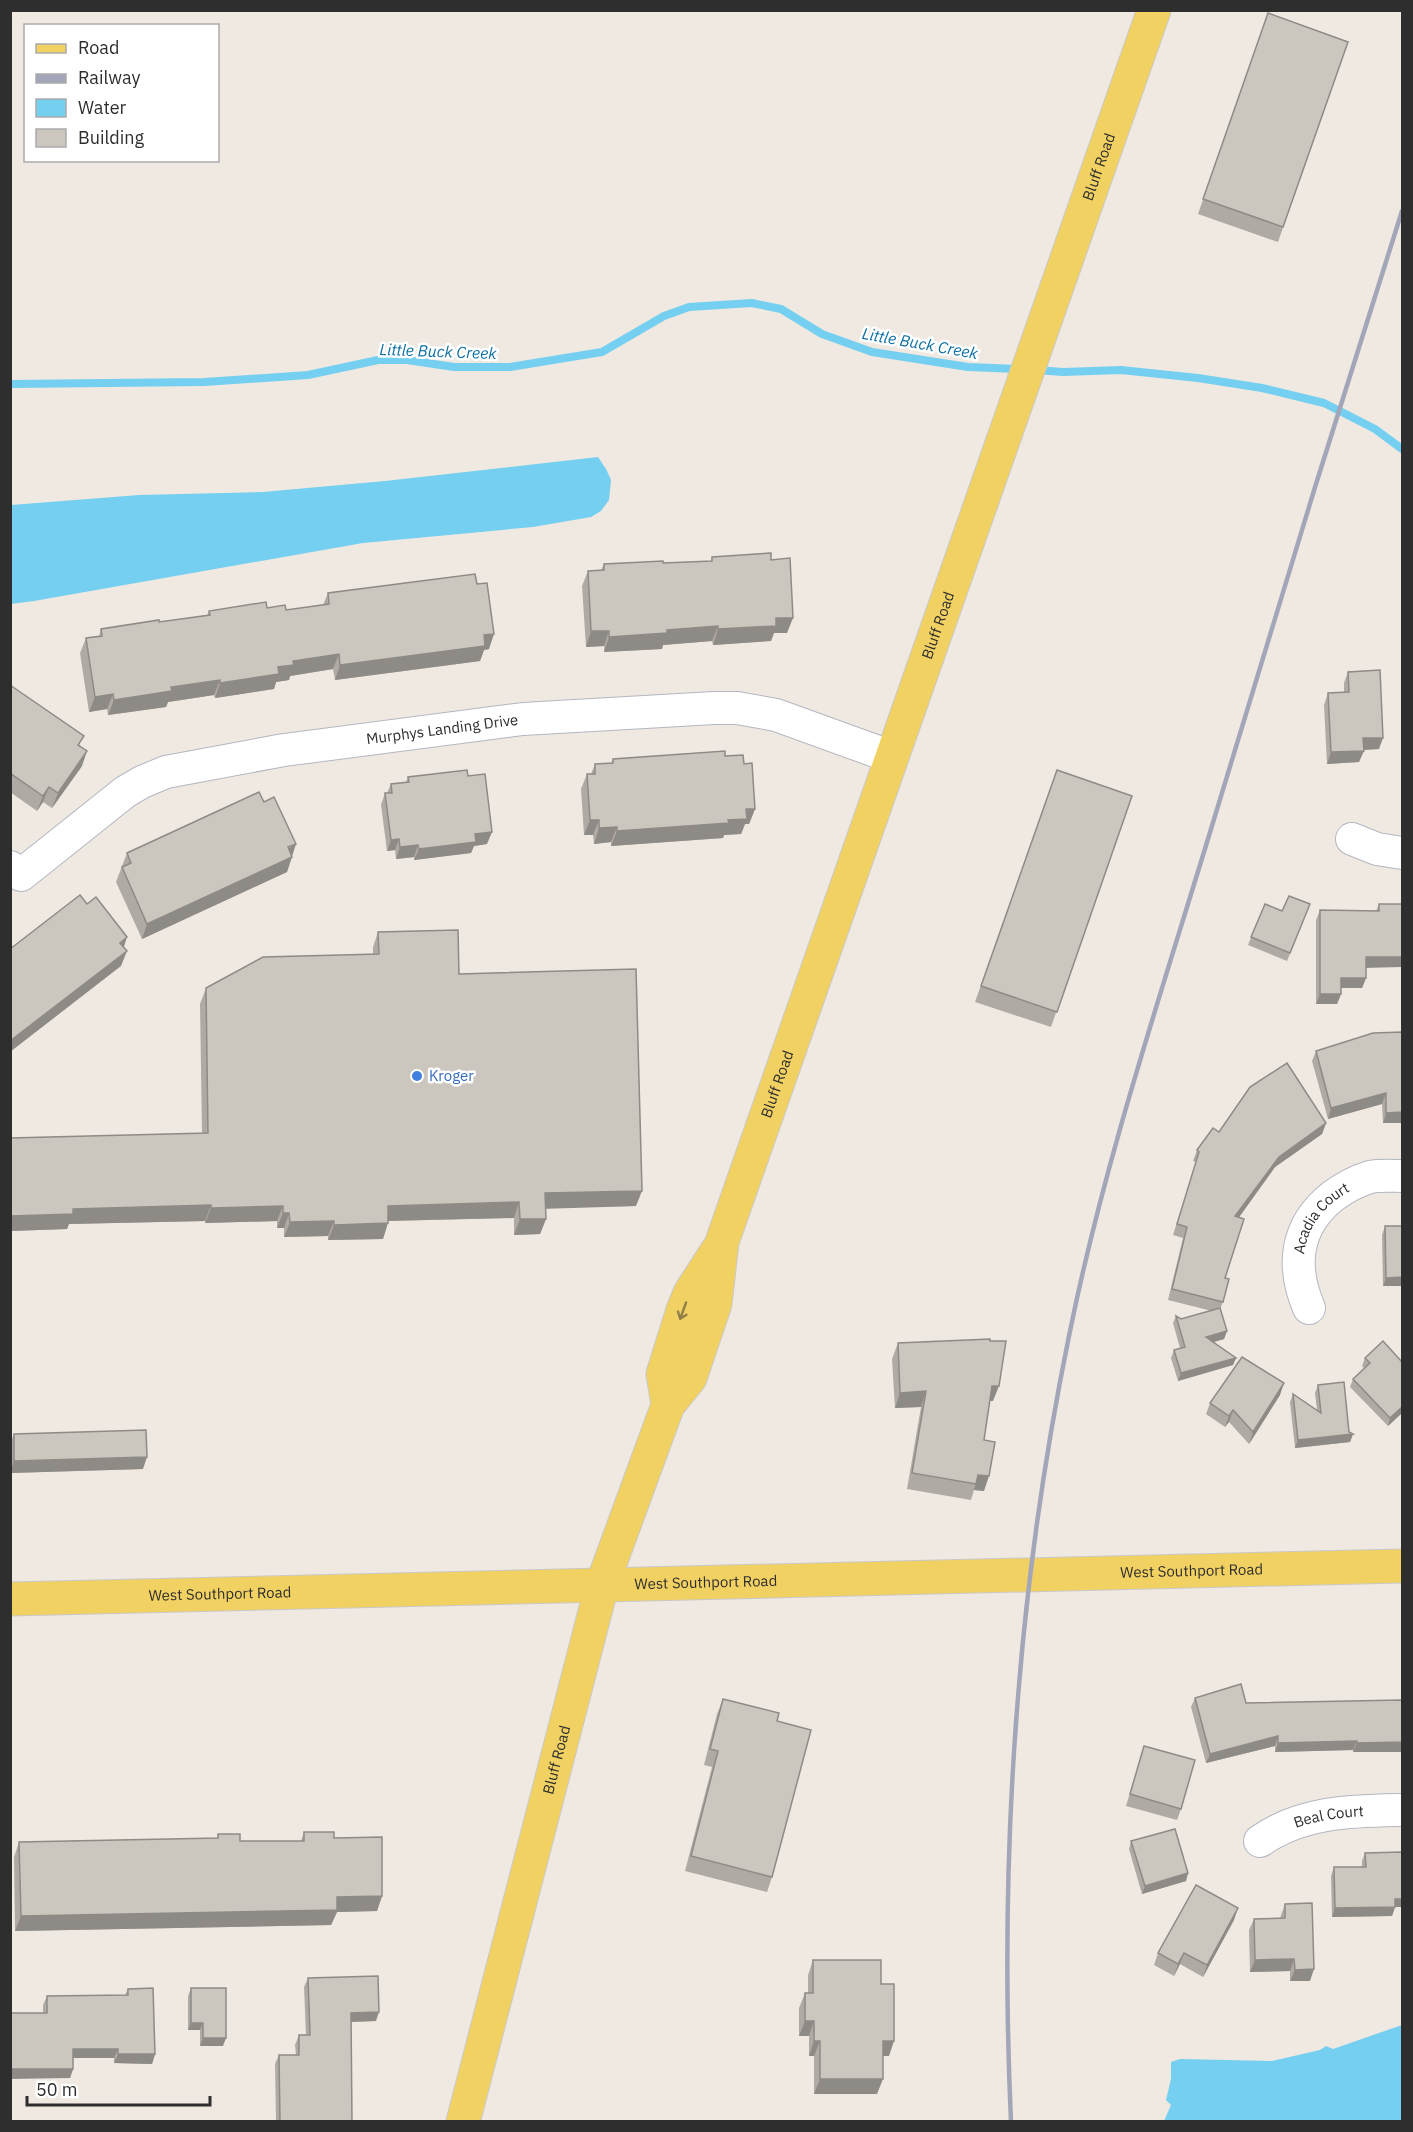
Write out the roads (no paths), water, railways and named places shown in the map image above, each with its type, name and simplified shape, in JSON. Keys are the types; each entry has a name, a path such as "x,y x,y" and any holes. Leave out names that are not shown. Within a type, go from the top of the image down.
{"main road":[{"name":"Bluff Road","path":"463,2121 602,1585 668,1405 663,1374 683,1310 690,1293 722,1242 1154,10"},
{"name":"West Southport Road","path":"10,1599 1402,1566"}],"street":[{"name":"Murphys Landing Drive","path":"14,875 125,792 142,782 179,769 284,750 524,719 737,708 776,716 892,757"},
{"path":"1352,839 1377,849 1402,853"},
{"name":"Acadia Court","path":"1309,1308 1302,1293 1298,1257 1303,1235 1313,1215 1339,1192 1359,1181 1381,1175 1402,1176"},
{"name":"Beal Court","path":"1260,1841 1293,1823 1316,1816 1351,1810 1402,1810"}],"water":[{"path":"598,457 611,480 609,500 601,511 591,517 533,527 363,543 11,604 11,505 139,495 263,492"},
{"path":"1402,2025 1402,2121 1164,2121 1171,2105 1166,2100 1171,2079 1171,2062 1180,2059 1272,2061 1320,2050 1326,2046 1333,2049"}],"waterway":[{"name":"Little Buck Creek","path":"10,384 204,382 308,375 378,360 407,360 454,367 510,367 602,352 664,316 689,307 752,303 781,309 822,334 872,352 968,367 1021,369"},
{"name":"Little Buck Creek","path":"1036,370 1063,372 1121,370 1198,378 1262,388 1324,403 1375,429 1402,449"}],"railway":[{"path":"1011,2122 1008,1924 1010,1826 1016,1727 1024,1629 1036,1531 1069,1336 1097,1214 1130,1092 1402,211"}],"place":[{"name":"Kroger","path":"417,1076"}]}
